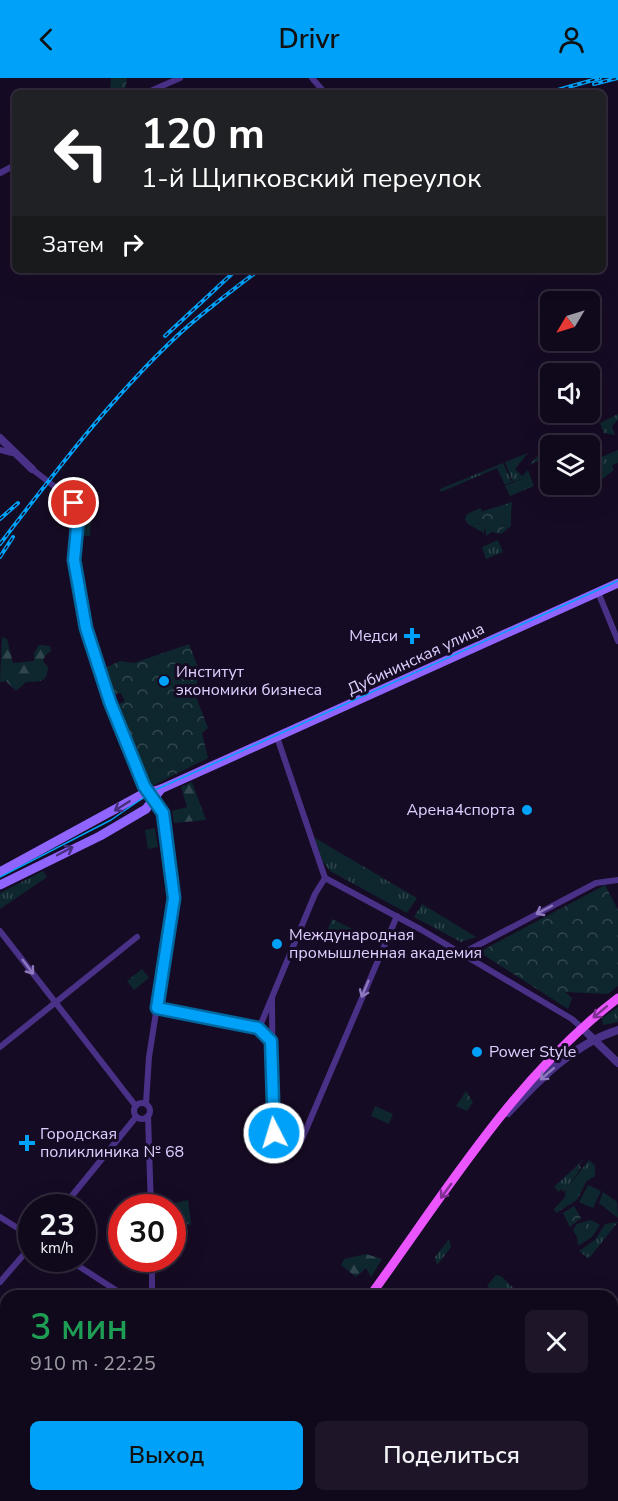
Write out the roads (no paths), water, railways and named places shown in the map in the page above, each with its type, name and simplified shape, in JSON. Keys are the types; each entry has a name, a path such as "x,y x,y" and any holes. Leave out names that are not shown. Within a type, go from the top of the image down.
{"main road":[{"name":"Дубининская улица","path":"0,885 100,836 146,808 149,793 618,583"},
{"path":"0,872 149,793"},
{"path":"374,1290 542,1065 618,998"}],"street":[{"path":"153,90 180,78"},
{"path":"312,78 322,90"},
{"path":"0,440 12,453 68,497 78,512 74,560 83,618 110,702 149,793 163,813 174,898 147,1068 146,1103 150,1109 148,1116 151,1194"},
{"path":"0,450 12,453"},
{"path":"598,592 618,641"},
{"path":"277,737 324,878 463,953 570,1017 618,1063"},
{"path":"258,1028 324,878"},
{"path":"463,953 596,883 618,879"},
{"path":"272,999 273,1129 281,1140 296,1144 303,1139 397,916"},
{"path":"0,931 135,1105"},
{"path":"0,1047 137,937"},
{"path":"157,1008 258,1028 271,1041"},
{"path":"481,1144 530,1090 566,1059 594,1039 618,1030"},
{"path":"135,1105 146,1103"},
{"path":"135,1105 133,1110 136,1117"},
{"path":"136,1117 144,1119 148,1116"},
{"path":"73,1194 136,1117"},
{"path":"0,1217 18,1228"},
{"path":"0,1282 18,1261"},
{"path":"88,1272 116,1290"},
{"path":"152,1272 152,1290"}],"tram line":[{"path":"0,877 111,820 153,791 618,581"}],"railway":[{"path":"558,90 600,78"},
{"path":"594,84 618,78"},
{"path":"165,336 233,273"},
{"path":"0,544 63,463 129,385 187,327 255,273"},
{"path":"0,519 18,503"},
{"path":"0,557 13,537"}],"place":[{"name":"Медси","path":"412,636"},
{"name":"Институт экономики бизнеса","path":"164,681"},
{"name":"Арена4спорта","path":"527,810"},
{"name":"Международная промышленная академия","path":"277,944"},
{"name":"Power Style","path":"477,1052"},
{"name":"Городская поликлиника № 68","path":"27,1143"}]}
